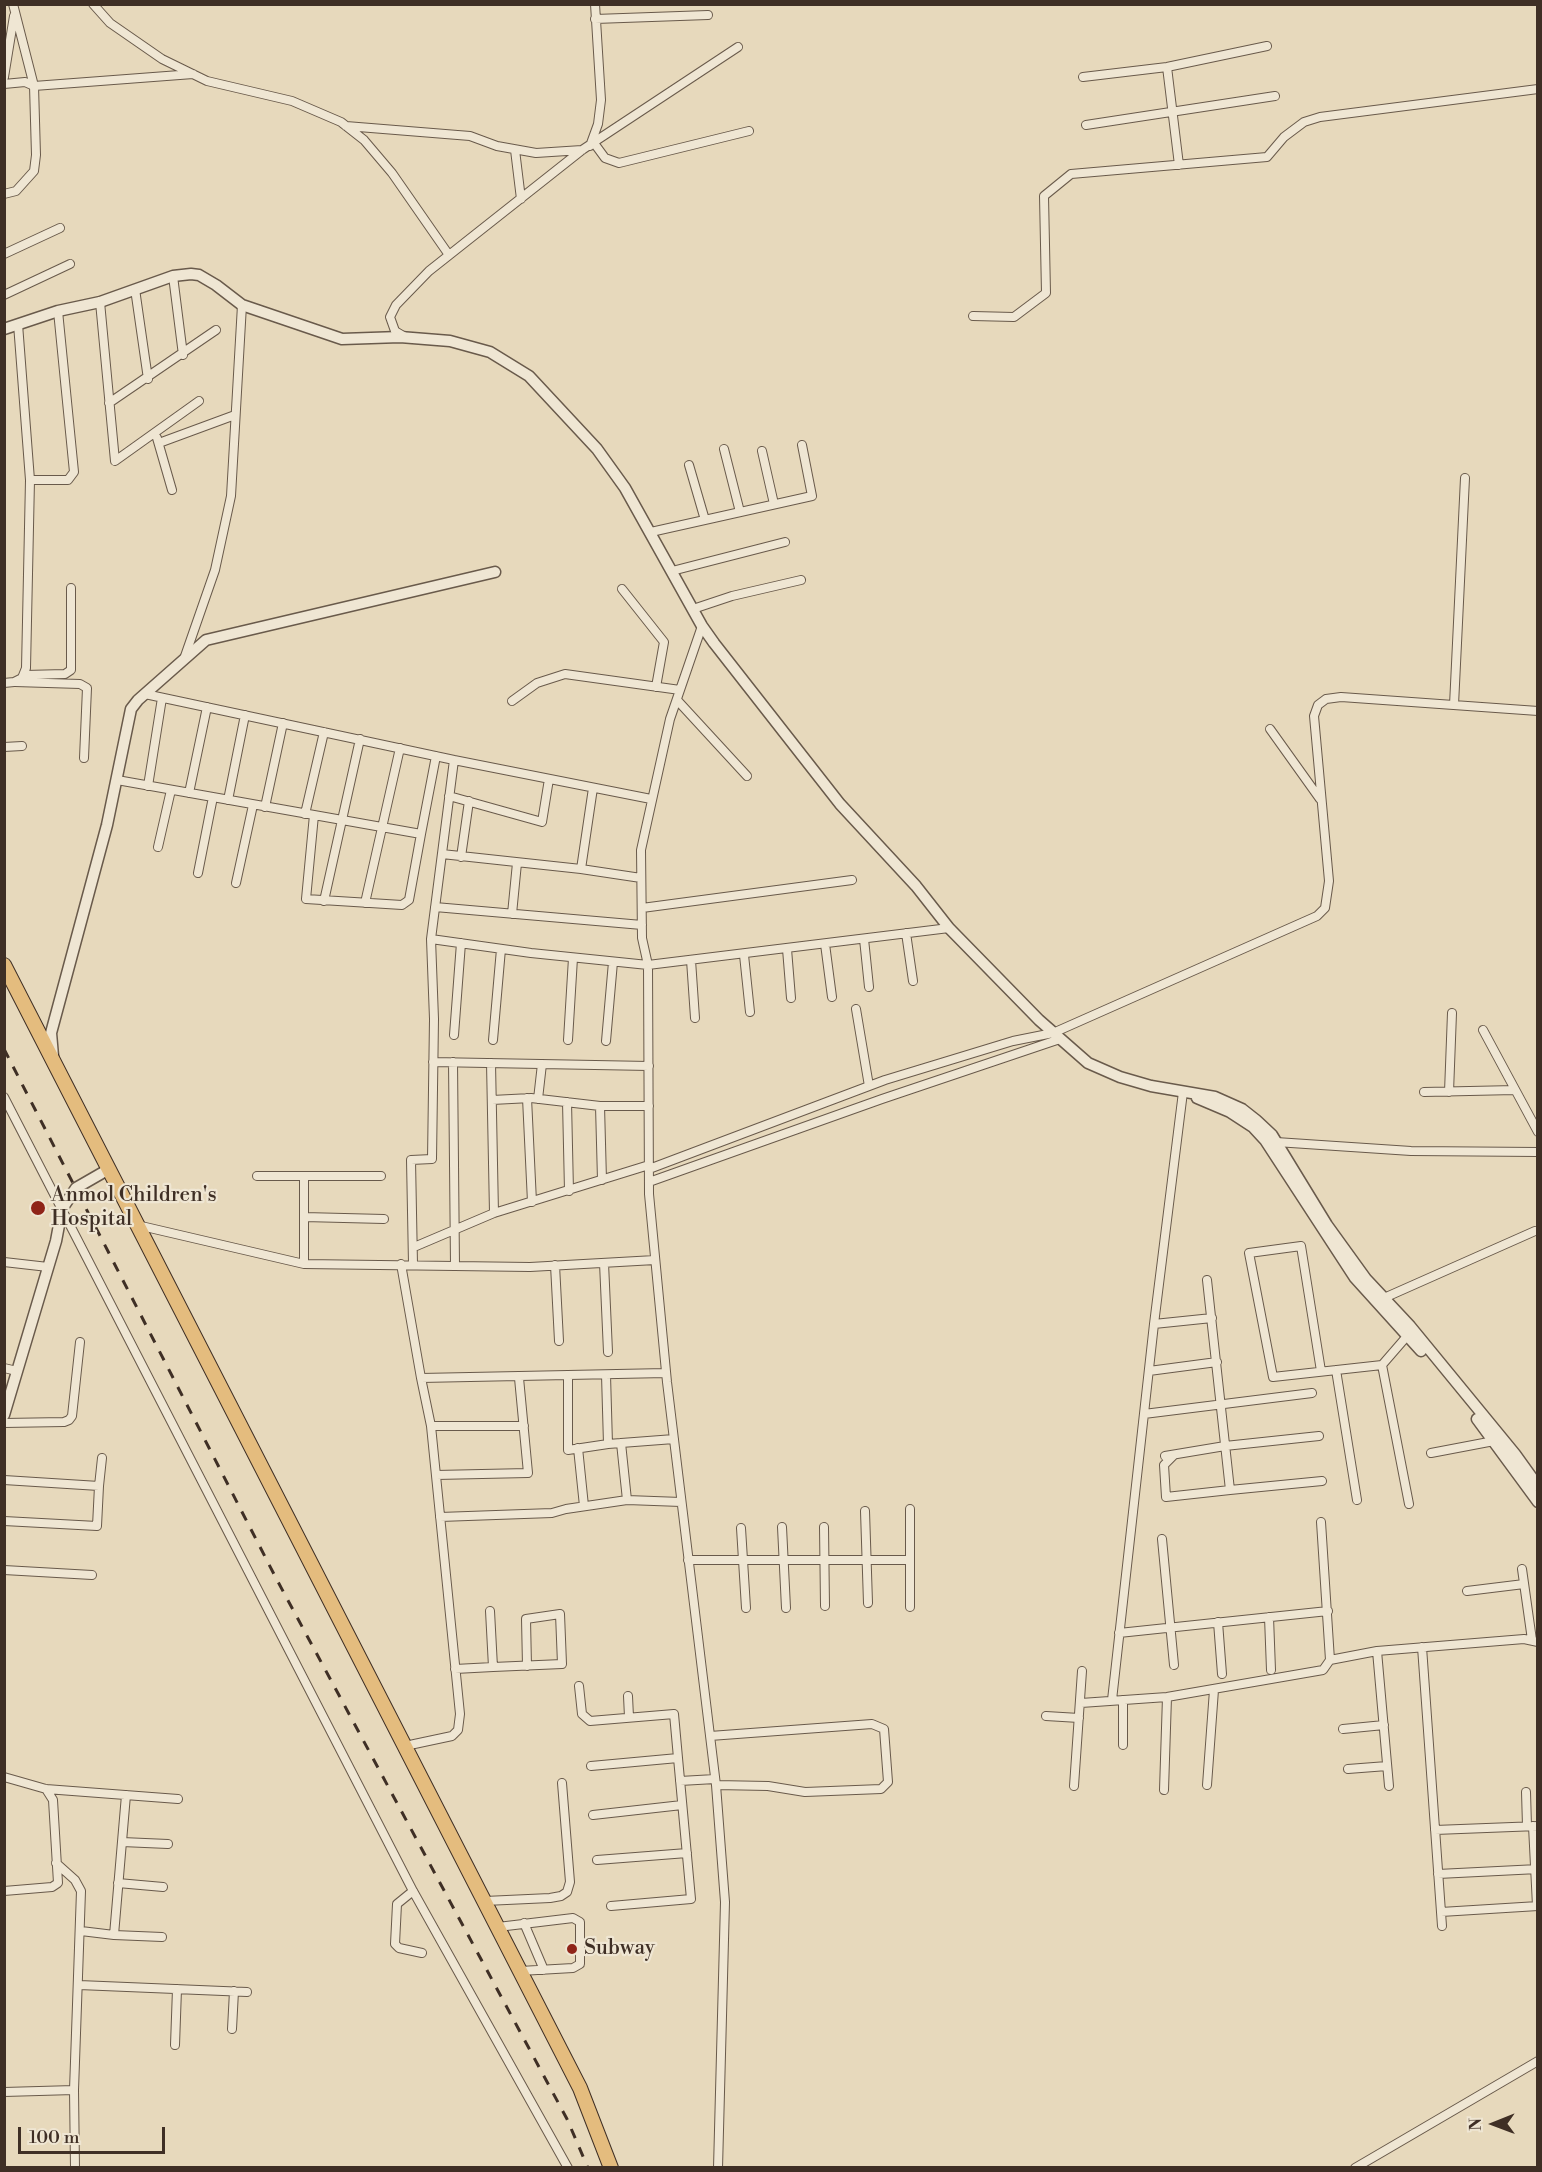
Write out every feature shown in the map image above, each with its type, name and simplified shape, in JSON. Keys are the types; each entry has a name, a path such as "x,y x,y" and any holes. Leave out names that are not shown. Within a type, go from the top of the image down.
{"main road":[{"path":"4,965 580,2088 611,2168"}],"street":[{"path":"93,4 110,23 162,59 207,81 292,101 345,126 364,140 392,173 449,255"},
{"path":"589,146 598,124 601,100 595,4"},
{"path":"4,77 14,7"},
{"path":"4,194 16,190 34,171 36,155 33,86 14,7"},
{"path":"595,20 708,15"},
{"path":"1083,77 1167,67 1267,46"},
{"path":"405,337 391,324 390,317 396,304 429,271 589,146 738,47"},
{"path":"1167,67 1179,165"},
{"path":"4,84 25,82 33,86 194,74"},
{"path":"973,316 1014,317 1046,293 1044,196 1071,174 1267,157 1284,137 1304,122 1320,117 1538,89"},
{"path":"1086,125 1275,96"},
{"path":"345,126 470,136 515,150 536,153 589,146 605,158 619,163 749,131"},
{"path":"515,150 521,199"},
{"path":"4,254 60,228"},
{"path":"4,295 70,264"},
{"path":"4,329 100,302 173,276 199,275 242,305 342,339 405,337 467,345 490,352 529,376 597,449 651,532 702,626 829,791 916,886 949,928 1056,1036 1088,1062 1120,1077 1215,1097 1242,1109 1273,1145 1327,1225 1366,1279 1384,1298 1408,1335 1494,1441 1538,1502"},
{"path":"173,276 183,355"},
{"path":"135,290 148,379"},
{"path":"100,302 115,461 199,401"},
{"path":"184,660 215,570 231,496 242,305"},
{"path":"30,480 68,480 74,472 58,312"},
{"path":"18,324 30,480 25,675"},
{"path":"109,403 148,379 216,330"},
{"path":"159,443 235,415"},
{"path":"156,432 172,489"},
{"path":"651,532 812,496 802,444"},
{"path":"724,449 740,512"},
{"path":"762,451 774,504"},
{"path":"689,465 705,520"},
{"path":"1454,705 1465,478"},
{"path":"672,571 785,542"},
{"path":"53,1060 51,1033 117,780 131,709 206,640 495,572"},
{"path":"693,609 732,596 801,580"},
{"path":"14,682 25,675 65,674 71,670 71,588"},
{"path":"622,589 663,642 664,652 657,687"},
{"path":"702,626 677,700 651,799 641,850 641,878 642,925 648,965 649,1182 655,1260 681,1502 716,1782 725,1902 718,2168"},
{"path":"512,701 537,683 565,674 680,690"},
{"path":"4,683 80,684 87,688 84,758"},
{"path":"145,694 454,760 651,799"},
{"path":"649,1182 1056,1036 1317,916 1325,908 1329,893 1314,716 1318,705 1326,699 1341,697 1538,711"},
{"path":"148,786 162,698"},
{"path":"677,700 747,776"},
{"path":"189,793 207,707"},
{"path":"228,800 244,715"},
{"path":"265,807 284,723"},
{"path":"1270,729 1322,801"},
{"path":"324,732 310,814 306,899 402,905 409,900 436,756"},
{"path":"324,901 360,739"},
{"path":"4,747 22,746"},
{"path":"365,903 400,748"},
{"path":"413,1264 411,1160 432,1159 431,939 454,760"},
{"path":"449,796 542,822 549,779"},
{"path":"117,780 421,834"},
{"path":"581,869 593,788"},
{"path":"158,848 171,790"},
{"path":"198,873 213,797"},
{"path":"461,857 469,801"},
{"path":"236,884 253,805"},
{"path":"442,854 641,878"},
{"path":"512,914 516,863"},
{"path":"642,908 852,880"},
{"path":"435,907 642,925"},
{"path":"431,939 573,958 648,965 949,928"},
{"path":"906,933 913,981"},
{"path":"864,939 869,987"},
{"path":"454,1035 461,943"},
{"path":"825,944 832,997"},
{"path":"493,1040 501,949"},
{"path":"787,949 791,998"},
{"path":"744,955 750,1012"},
{"path":"568,1040 573,958"},
{"path":"691,960 695,1018"},
{"path":"606,1041 613,962"},
{"path":"856,1009 869,1086"},
{"path":"1449,1092 1452,1013"},
{"path":"1483,1030 1538,1132"},
{"path":"414,1247 494,1214 649,1167 869,1086 1013,1041 1056,1036"},
{"path":"433,1062 649,1066"},
{"path":"453,1062 455,1265"},
{"path":"491,1063 494,1214"},
{"path":"538,1099 542,1064"},
{"path":"1424,1092 1515,1090"},
{"path":"1110,1700 1183,1092"},
{"path":"4,1097 413,1891 568,2168"},
{"path":"492,1100 527,1098 600,1106 649,1106"},
{"path":"527,1098 532,1202"},
{"path":"567,1102 569,1191"},
{"path":"600,1106 602,1180"},
{"path":"1273,1145 1411,1151 1533,1152 1538,1161"},
{"path":"1273,1145 1342,1260 1401,1322 1515,1454 1538,1486"},
{"path":"4,1416 48,1267 62,1209 76,1188 109,1169"},
{"path":"257,1176 381,1176"},
{"path":"304,1176 304,1264"},
{"path":"304,1217 384,1219"},
{"path":"137,1225 304,1264 555,1265 655,1260"},
{"path":"1384,1298 1535,1231"},
{"path":"1321,1371 1300,1246 1249,1253 1273,1377 1382,1365 1408,1335"},
{"path":"4,1262 48,1267"},
{"path":"604,1263 608,1352"},
{"path":"401,1264 431,1426 460,1714 458,1730 452,1736 405,1746"},
{"path":"555,1265 559,1341"},
{"path":"1207,1280 1230,1490"},
{"path":"1154,1324 1212,1318"},
{"path":"4,1423 69,1420 72,1416 80,1342"},
{"path":"1149,1371 1217,1362"},
{"path":"1382,1365 1409,1504"},
{"path":"4,1368 17,1371"},
{"path":"1336,1370 1357,1500"},
{"path":"421,1378 519,1378 666,1373"},
{"path":"606,1375 608,1444"},
{"path":"568,1376 568,1450 608,1444 674,1439"},
{"path":"436,1475 528,1473 519,1378"},
{"path":"1144,1414 1312,1393"},
{"path":"431,1426 524,1426"},
{"path":"1319,1437 1225,1446 1169,1456 1164,1465 1166,1497 1322,1480"},
{"path":"1431,1453 1494,1441"},
{"path":"621,1443 627,1500"},
{"path":"578,1448 584,1506"},
{"path":"4,1521 97,1526 102,1458"},
{"path":"4,1480 99,1486"},
{"path":"440,1517 552,1513 627,1500 681,1502"},
{"path":"910,1509 910,1607"},
{"path":"865,1511 867,1603"},
{"path":"1080,1703 1167,1697 1323,1670 1330,1660 1321,1522"},
{"path":"782,1527 786,1608"},
{"path":"824,1527 825,1606"},
{"path":"741,1528 746,1608"},
{"path":"1162,1539 1174,1665"},
{"path":"688,1560 910,1560"},
{"path":"1330,1660 1377,1651 1534,1641 1522,1569"},
{"path":"4,1570 92,1575"},
{"path":"1467,1591 1524,1584"},
{"path":"490,1611 493,1667"},
{"path":"1119,1633 1328,1611"},
{"path":"455,1669 527,1666 562,1664 560,1614 526,1619 527,1666"},
{"path":"1269,1617 1271,1670"},
{"path":"1218,1622 1222,1674"},
{"path":"1422,1647 1442,1926"},
{"path":"1377,1651 1389,1786"},
{"path":"1074,1786 1082,1671"},
{"path":"579,1686 582,1714 590,1721 674,1714 691,1899 611,1906"},
{"path":"1207,1785 1214,1690"},
{"path":"628,1696 629,1717"},
{"path":"1164,1790 1167,1697"},
{"path":"1123,1700 1123,1745"},
{"path":"1047,1716 1079,1718"},
{"path":"680,1781 768,1786 805,1792 881,1789 888,1782 884,1729 872,1724 710,1736"},
{"path":"1343,1728 1384,1725"},
{"path":"591,1766 678,1758"},
{"path":"1348,1769 1387,1766"},
{"path":"4,1777 46,1789 178,1799"},
{"path":"485,1901 550,1898 567,1892 570,1881 562,1782"},
{"path":"4,1891 52,1887 58,1883 52,1800 46,1789"},
{"path":"1441,1911 1537,1906 1532,1826 1526,1792"},
{"path":"114,1935 126,1795"},
{"path":"593,1815 682,1805"},
{"path":"1435,1830 1532,1826"},
{"path":"122,1842 168,1844"},
{"path":"597,1860 687,1853"},
{"path":"56,1863 75,1880 81,1891 74,2090 75,2168"},
{"path":"1438,1874 1536,1869"},
{"path":"118,1883 163,1887"},
{"path":"413,1891 396,1904 395,1944 399,1948 422,1953"},
{"path":"498,1927 573,1918 580,1922 580,1964 520,1971"},
{"path":"524,1923 544,1970"},
{"path":"81,1931 114,1935 162,1936"},
{"path":"79,1985 246,1992"},
{"path":"175,2045 177,1989"},
{"path":"232,2029 234,1991"},
{"path":"1355,2168 1538,2061"},
{"path":"4,2092 74,2090"}],"railway":[{"path":"4,1049 277,1580 567,2119 588,2168"}],"place":[{"name":"Anmol Children's Hospital","path":"38,1208"},
{"name":"Subway","path":"572,1949"}]}
